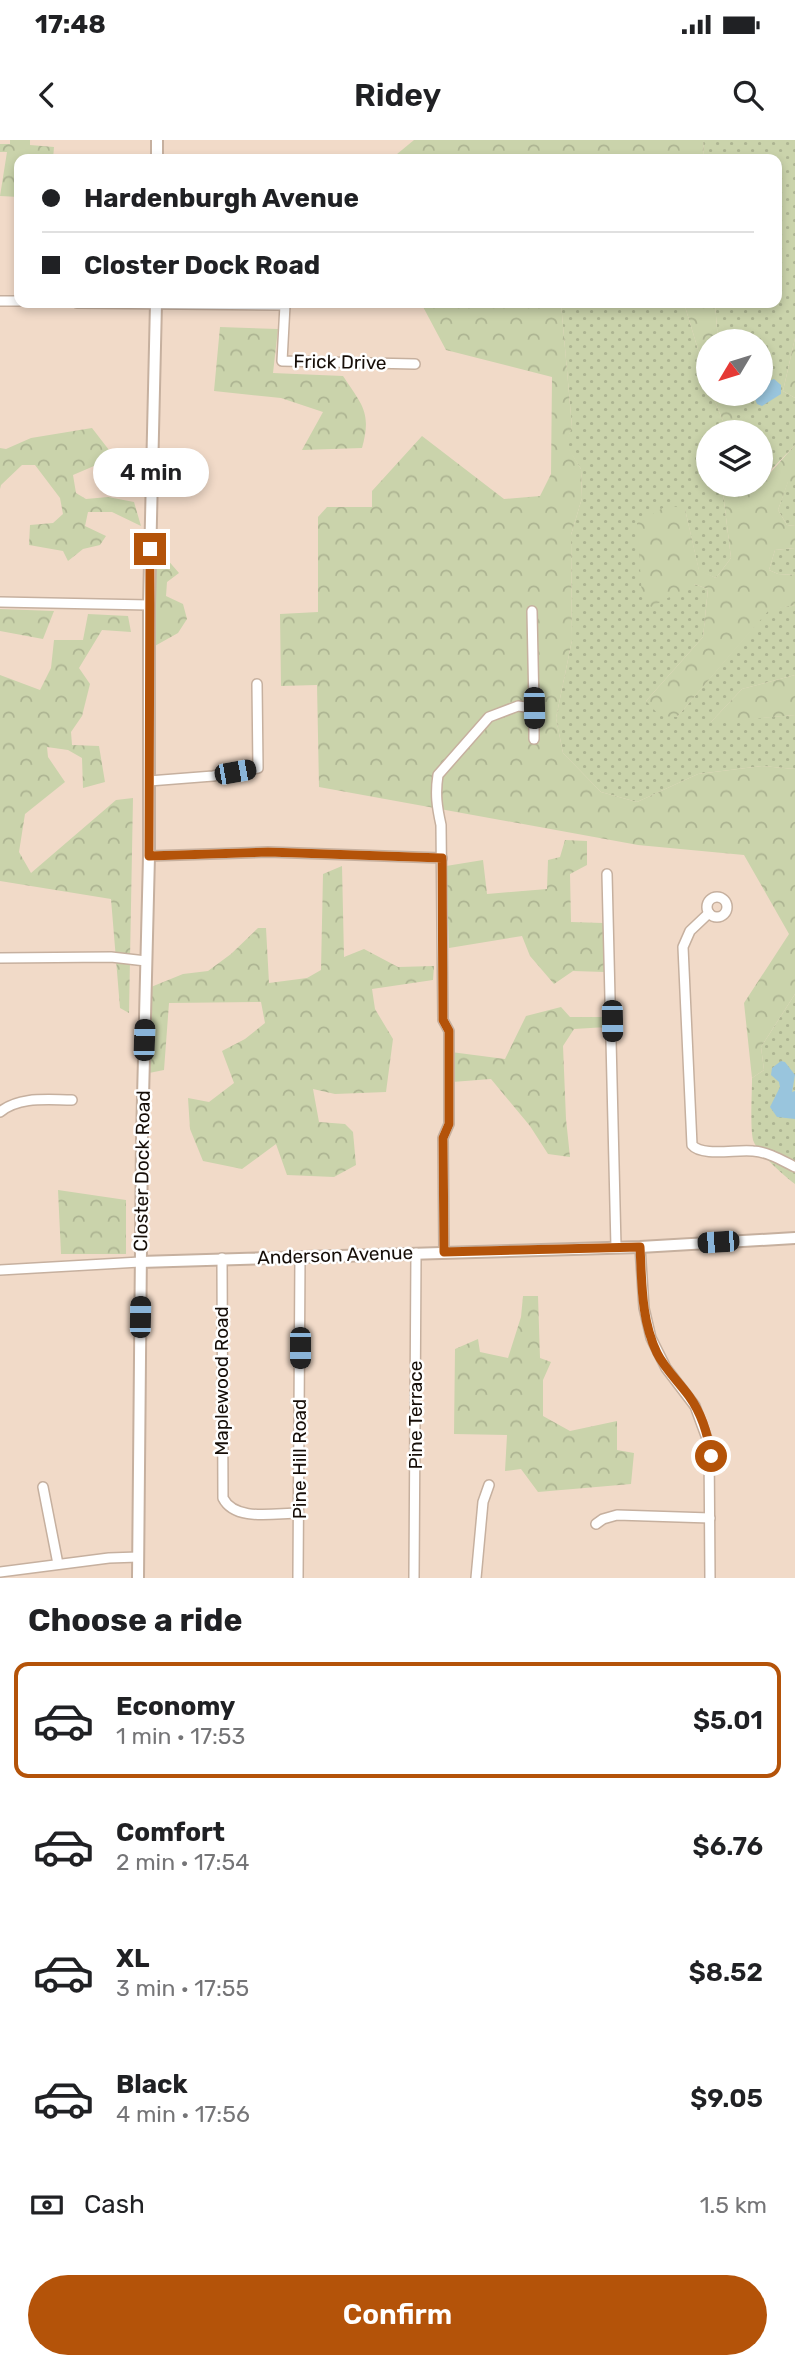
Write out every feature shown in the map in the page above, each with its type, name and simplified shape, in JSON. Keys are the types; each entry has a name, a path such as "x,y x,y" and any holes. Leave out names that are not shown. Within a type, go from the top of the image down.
{"main road":[{"name":"Closter Dock Road","path":"138,1578 140,1262 149,856 149,605 156,308"},
{"name":"Anderson Avenue","path":"140,1262 640,1247 795,1238"}],"street":[{"name":"Frick Drive","path":"285,308 282,361 415,364"},
{"path":"0,602 149,605"},
{"path":"532,611 534,739"},
{"path":"149,781 213,776 258,768 257,684"},
{"path":"444,1252 443,1138 449,1124 449,1031 443,1020 442,858 436,786 438,775 489,717 518,706 534,708"},
{"path":"149,856 268,852 442,858"},
{"path":"607,874 617,1247"},
{"path":"709,913 690,931 682,947 692,1145 700,1152 765,1153 795,1167"},
{"path":"0,958 111,957 146,961"},
{"path":"0,1112 7,1106 22,1101 72,1100"},
{"path":"640,1247 643,1304 651,1338 666,1368 695,1406 706,1430 711,1456 710,1578"},
{"name":"Pine Terrace","path":"414,1578 416,1253"},
{"name":"Pine Hill Road","path":"298,1578 300,1256"},
{"name":"Maplewood Road","path":"222,1258 221,1493 231,1509 242,1513 298,1513"},
{"name":"Anderson Avenue","path":"0,1270 140,1262"},
{"path":"476,1578 483,1502 489,1485"},
{"path":"43,1487 58,1564"},
{"path":"596,1524 617,1515 710,1518"},
{"path":"0,1572 138,1557"}],"green space":[{"path":"10,140 30,140 30,145 54,147 53,154 14,154 14,197 0,196 7,152 0,152 0,144 10,144"},
{"path":"414,140 703,140 704,154 397,154"},
{"path":"703,140 795,140 795,338 783,391 795,398 795,445 773,468 773,420 727,420 732,406 774,406 774,329 717,329 715,308 782,308 782,154 704,154"},
{"path":"424,308 561,308 572,427 566,444 581,469 582,498 571,535 572,640 556,718 563,753 601,792 637,802 698,774 762,766 795,769 795,994 761,1047 764,1070 752,1078 744,1003 789,934 744,855 638,845 319,787 317,685 281,686 280,614 318,612 318,517 327,507 372,507 372,491 422,436 504,499 540,496 551,474 552,377 446,350"},
{"path":"561,308 686,308 696,343 696,406 717,406 723,420 696,420 696,497 723,497 731,558 716,578 699,571 685,509 694,584 708,589 703,637 646,701 677,717 769,609 795,605 795,675 742,689 711,722 795,715 795,769 762,766 698,774 637,802 601,792 563,753 556,718 572,640 571,535 582,498 581,469 565,444 572,427"},
{"path":"686,308 715,308 717,329 696,329 696,343"},
{"path":"220,327 278,329 273,373 343,376 363,409 366,426 362,448 302,450 323,412 281,398 214,391"},
{"path":"795,338 795,398 783,391"},
{"path":"717,406 736,406 735,420 723,420"},
{"path":"92,428 109,450 145,452 146,485 130,491 120,469 101,463 73,475 76,493 86,499 108,497 134,502 141,526 112,512 88,512 85,526 106,536 100,545 83,549 68,561 63,551 29,545 30,525 53,523 63,514 60,498 35,465 22,465 0,489 0,448 6,449 31,438"},
{"path":"795,445 795,481 788,482 778,510 787,525 795,526 795,548 775,550 769,570 778,574 795,575 795,605 769,610 677,717 660,716 646,701 703,637 708,589 694,584 651,607 642,597 637,523 668,505 685,509 699,570 716,578 731,558 723,497 773,497 773,470"},
{"path":"788,481 795,481 795,526 787,525 778,510"},
{"path":"795,548 795,575 778,574 769,570 775,550"},
{"path":"166,558 179,573 167,582 166,596 183,604 187,619 178,633 153,647 154,559"},
{"path":"0,609 54,611 43,639 0,631"},
{"path":"88,614 128,616 131,632 102,630 79,668 90,684 82,716 71,732 72,745 99,746 105,782 83,788 82,758 68,750 47,747 48,757 65,782 25,814 19,852 31,873 116,800 133,798 129,1013 120,1008 111,899 0,881 0,675 40,690 51,668 54,640 83,640"},
{"path":"795,675 795,715 710,723 742,689"},
{"path":"565,840 587,841 587,865 570,874 571,922 603,923 605,972 573,971 554,984 530,956 522,936 449,948 446,866 483,860 487,894 547,889 548,860 560,857"},
{"path":"342,866 344,957 364,949 398,967 434,966 433,980 372,989 375,1009 393,1039 386,1092 335,1094 313,1089 319,1122 345,1124 353,1132 356,1165 334,1177 287,1175 276,1144 242,1169 203,1161 190,1129 188,1098 209,1102 234,1083 222,1051 245,1039 265,1023 261,1002 169,1003 164,1070 149,1073 151,987 183,974 208,971 231,954 258,928 266,928 269,983 307,978 321,970 323,874"},
{"path":"795,994 795,1184 772,1164 756,1145 751,1118 752,1078 764,1070 761,1047"},
{"path":"561,1007 570,1017 608,1017 607,1027 574,1029 563,1046 570,1157 548,1154 530,1126 491,1079 452,1082 451,1052 505,1059 526,1016"},
{"path":"58,1190 126,1200 126,1254 61,1254"},
{"path":"523,1296 538,1296 540,1358 551,1362 543,1380 543,1416 570,1431 617,1421 617,1450 634,1453 631,1484 538,1492 521,1469 505,1471 507,1435 454,1434 455,1349 478,1339 480,1352 508,1358 521,1317"}],"water":[{"path":"774,379 781,385 781,394 774,398"},
{"path":"781,1061 785,1062 795,1075 792,1092 795,1091 795,1119 777,1117 770,1107 780,1087 779,1082 771,1075 772,1068"}],"route":[{"path":"150,549 149,856 268,852 442,858 443,1020 449,1031 449,1124 443,1138 444,1252 640,1247 643,1304 651,1338 666,1368 689,1396 701,1417 711,1456"}]}
